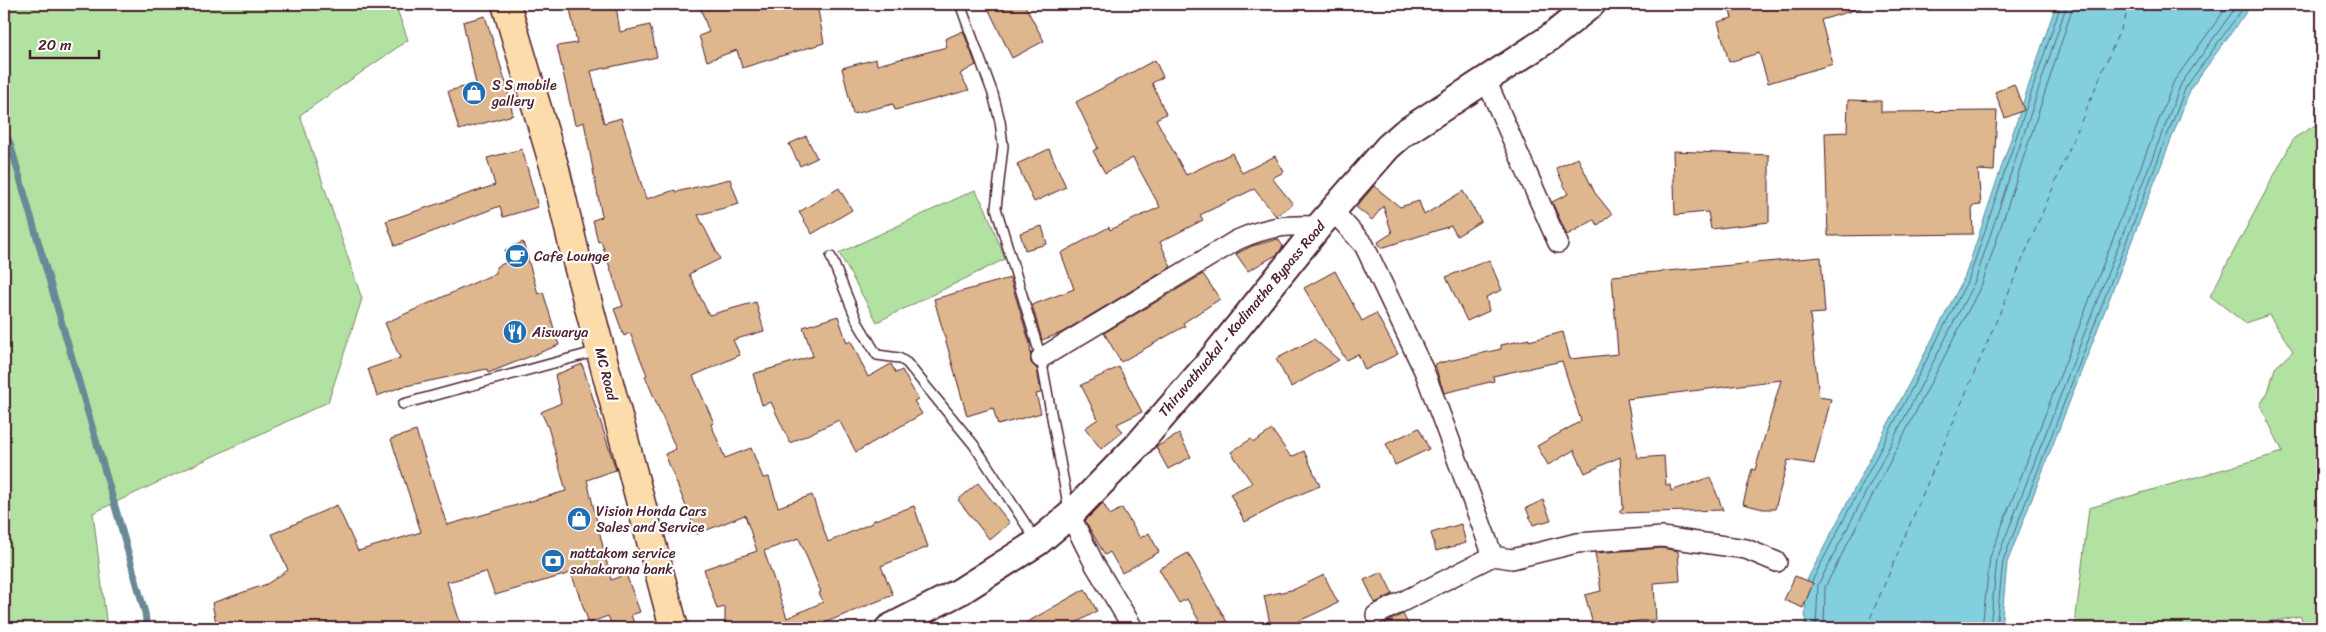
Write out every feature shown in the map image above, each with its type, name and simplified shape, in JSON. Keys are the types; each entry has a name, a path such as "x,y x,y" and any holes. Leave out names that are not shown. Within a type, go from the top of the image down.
{"highway":[{"name":"MC Road","path":"506,4 555,169 576,258 674,628"}],"main road":[{"name":"Thiruvathuckal - Kodimatha Bypass Road","path":"889,628 961,591 1038,542 1070,515 1137,446 1208,364 1326,218 1388,148 1404,133 1551,36 1592,4"}],"street":[{"path":"1486,80 1558,242"},
{"path":"1041,358 1237,240 1264,228 1326,218 1364,245 1425,373 1493,556"},
{"path":"1070,515 1096,566 1133,628"},
{"path":"1376,615 1493,556 1512,559 1577,543 1662,537 1746,549 1777,562"}],"lane":[{"path":"960,4 993,94 1000,121 1003,146 996,208 1041,358 1070,515"},
{"path":"831,257 858,323 877,355 899,358 907,363 974,445 1038,542"},
{"path":"403,404 600,350"}],"green space":[{"path":"4,4 395,4 408,40 300,115 362,299 328,402 93,513 107,628 4,628"},
{"path":"2322,113 2322,628 2305,628 2300,616 2241,628 2093,628 2091,623 2075,624 2089,508 2283,452 2260,405 2268,392 2275,368 2293,351 2269,315 2245,323 2210,296 2294,138 2314,126"},
{"path":"975,190 985,207 1005,259 877,322 839,253"}],"water":[{"path":"2056,4 2252,4 2191,88 2007,563 2001,628 1805,628 1806,582 1965,276"}],"building":[{"path":"569,4 595,4 596,9 616,6 620,32 650,25 657,57 591,71 604,123 621,118 646,199 675,190 676,192 730,179 739,204 698,215 720,259 689,274 709,315 756,302 764,331 733,340 740,355 693,376 714,423 711,424 725,458 751,448 763,478 769,477 778,507 812,495 828,542 872,523 872,521 914,506 928,547 881,566 893,595 824,623 826,628 725,628 725,607 717,609 704,569 757,551 745,515 697,534 665,454 676,449 645,376 647,375 630,333 624,336 614,309 623,306 601,241 598,242 593,220 602,217 584,122 575,125 557,46 577,43","holes":["799,538 821,592 819,593 823,602 787,618 764,551"]},
{"path":"699,4 817,4 824,43 742,68 737,50 707,61 699,36 709,32"},
{"path":"986,4 1024,4 1044,41 1012,58"},
{"path":"1728,4 1860,4 1861,8 1821,20 1833,64 1768,83 1759,53 1729,62 1718,22 1732,18"},
{"path":"485,16 506,83 513,115 459,130 448,91 476,84 463,22"},
{"path":"963,31 976,65 960,74 969,90 895,110 893,104 853,114 842,68 876,59 877,65 947,47 945,39"},
{"path":"1155,60 1163,77 1152,83 1166,114 1156,119 1186,175 1232,153 1242,173 1275,156 1284,172 1272,178 1293,204 1276,216 1254,189 1200,215 1203,220 1160,242 1171,267 1061,333 1042,340 1032,305 1074,289 1061,253 1109,227 1110,230 1160,207 1133,158 1105,173 1093,151 1098,148 1076,102"},
{"path":"2014,84 2024,110 2005,118 1995,92"},
{"path":"1848,100 1881,101 1881,112 1997,111 1994,171 1978,170 1981,205 1972,206 1973,234 1828,236 1825,133 1847,132"},
{"path":"806,136 817,158 800,166 789,144"},
{"path":"522,149 538,207 503,217 500,206 395,246 386,221 495,185 487,158"},
{"path":"1049,149 1066,187 1034,202 1017,164"},
{"path":"1673,151 1769,155 1769,222 1711,229 1708,212 1675,215"},
{"path":"1578,158 1595,193 1612,214 1598,225 1594,220 1567,235 1552,202 1568,194 1556,168"},
{"path":"1374,186 1400,207 1419,201 1424,215 1463,191 1481,221 1457,236 1451,226 1381,248 1378,242 1392,233 1383,206 1372,220 1356,207"},
{"path":"839,188 852,210 812,234 799,212"},
{"path":"1042,226 1047,244 1025,250 1020,233"},
{"path":"1278,239 1283,246 1278,254 1248,271 1236,254 1252,246"},
{"path":"523,242 538,294 543,292 559,345 488,373 487,369 401,387 377,396 368,369 400,358 385,323 496,273 496,267 509,261 505,250"},
{"path":"1821,257 1825,313 1810,314 1819,397 1831,399 1814,464 1788,460 1775,509 1763,509 1743,504 1752,469 1755,470 1781,380 1627,399 1638,458 1664,456 1666,485 1670,485 1671,491 1710,477 1723,510 1620,513 1620,510 1623,508 1620,457 1585,473 1574,450 1548,465 1537,446 1581,421 1562,361 1493,376 1494,381 1444,393 1435,364 1501,349 1501,345 1529,339 1529,341 1563,332 1570,359 1618,354 1612,276"},
{"path":"1489,260 1502,290 1486,297 1489,311 1467,321 1446,277"},
{"path":"1335,271 1362,321 1376,313 1398,354 1365,370 1358,354 1346,360 1304,288"},
{"path":"1203,274 1220,299 1183,323 1185,326 1121,362 1104,333"},
{"path":"1010,278 1030,344 1031,363 1037,369 1041,393 1036,394 1041,413 998,425 993,408 967,416 934,299"},
{"path":"838,316 847,343 851,341 868,377 891,364 896,373 902,370 918,399 914,401 922,414 856,452 839,420 790,443 771,402 762,405 753,374 813,356 803,327"},
{"path":"1314,339 1339,360 1291,387 1276,359"},
{"path":"582,364 616,470 587,480 611,580 626,574 640,612 631,615 636,628 613,628 608,616 589,623 571,573 495,595 486,572 447,582 462,628 217,628 212,603 267,584 288,570 272,534 337,505 358,551 421,532 391,439 416,431 447,525 566,491 548,427 541,412 561,403 555,375"},
{"path":"1119,367 1142,412 1117,424 1123,432 1101,449 1085,428 1098,419 1081,385"},
{"path":"1419,428 1429,449 1395,465 1386,444"},
{"path":"1272,430 1291,457 1304,451 1320,486 1291,498 1245,522 1230,494 1252,483 1231,452 1251,439 1254,442"},
{"path":"1179,434 1191,457 1168,469 1156,447"},
{"path":"978,483 1010,523 990,540 958,500"},
{"path":"1543,500 1551,520 1533,525 1526,508"},
{"path":"1103,503 1110,515 1122,508 1140,538 1149,533 1159,552 1122,573 1110,552 1105,555 1085,521"},
{"path":"1461,524 1466,543 1436,551 1431,533"},
{"path":"1662,548 1678,551 1680,581 1654,583 1656,620 1637,621 1610,628 1594,628 1585,595 1601,591 1595,553"},
{"path":"1188,553 1227,622 1215,628 1203,628 1187,599 1179,603 1159,569"},
{"path":"1382,572 1393,594 1375,603 1364,580"},
{"path":"1324,575 1338,603 1284,628 1271,628 1264,596 1295,589"},
{"path":"1795,576 1813,583 1803,608 1784,600"},
{"path":"1085,589 1097,611 1067,628 1017,628"},
{"path":"1403,614 1410,628 1388,628 1385,623"}],"waterway":[{"path":"4,132 10,143 112,495 145,613 147,628"}],"ferry route":[{"path":"1866,628 2131,4"}],"place":[{"name":"S S mobile gallery","path":"474,93"},
{"name":"Cafe Lounge","path":"517,256"},
{"name":"Aiswarya","path":"515,332"},
{"name":"Vision Honda Cars Sales and Service","path":"579,519"},
{"name":"nattakom service sahakarana bank","path":"553,561"}]}
